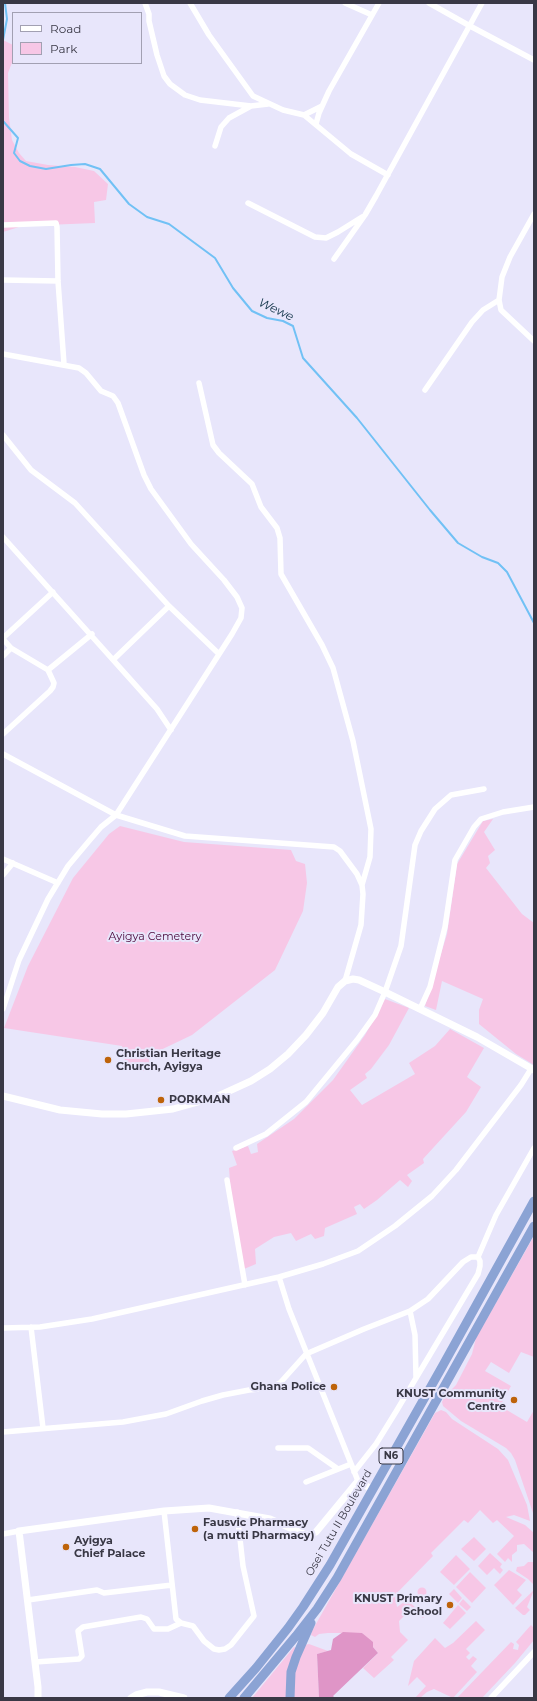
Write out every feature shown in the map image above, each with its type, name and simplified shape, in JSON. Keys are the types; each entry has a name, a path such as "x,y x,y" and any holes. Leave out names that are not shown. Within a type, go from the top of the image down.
{"highway":[{"name":"Osei Tutu II Boulevard","path":"229,1698 269,1653 303,1607 330,1565 534,1201"},
{"name":"N6","path":"244,1698 317,1609 351,1554 534,1226"},
{"path":"290,1698 291,1672 296,1656 317,1609"}],"street":[{"path":"145,3 149,14 149,21 157,55 164,76 170,84 186,95 200,100 251,106 268,104"},
{"path":"190,3 209,35 253,96 268,104 304,115 351,154 388,175"},
{"path":"345,3 372,16"},
{"path":"316,124 322,106 379,3"},
{"path":"429,3 534,60"},
{"path":"334,259 365,215 482,3"},
{"path":"215,146 221,127 229,118 251,106"},
{"path":"304,115 322,106"},
{"path":"248,203 315,237 326,238 365,215"},
{"path":"534,214 510,256 502,277 499,300 501,310 534,340"},
{"path":"3,225 56,223 58,281 64,364"},
{"path":"3,280 58,281"},
{"path":"425,390 472,322 483,310 499,300"},
{"path":"3,354 64,364 79,368 86,373 101,391 113,396 118,403 144,475 151,489 192,544 237,597 242,608 241,618 116,815 101,827 89,840 68,866 48,899 19,960 3,1009"},
{"path":"199,383 213,445 219,453 252,484 261,507 277,528 280,538 281,574 322,645 333,668 353,742 371,830 370,857 362,885"},
{"path":"3,435 31,470 75,503 169,606 219,654"},
{"path":"3,537 114,659 157,709 171,730"},
{"path":"3,734 53,687 54,683 48,670 11,648 3,638 53,592"},
{"path":"114,659 169,606"},
{"path":"48,670 92,634"},
{"path":"3,656 11,648"},
{"path":"3,754 116,815 185,836 334,847 357,874 362,885 363,894 361,925 345,981"},
{"path":"236,1148 266,1134 306,1102 357,1040 375,1015 385,992 401,946 415,845 421,831 436,809 451,795 484,789"},
{"path":"420,1008 430,987 446,927 455,860 474,827 481,819 503,812 534,807"},
{"path":"3,859 58,883"},
{"path":"3,875 13,864"},
{"path":"3,1096 60,1110 102,1114 126,1114 173,1109 216,1097 251,1082 288,1054 306,1035 338,987 345,981 353,979 359,980 420,1008 477,1037 532,1069 456,1170 432,1196 395,1226 358,1251 279,1277 92,1319 31,1327 3,1328"},
{"path":"354,1472 376,1444 478,1274 480,1266 478,1257 496,1216 534,1148"},
{"path":"227,1180 245,1285"},
{"path":"3,1432 123,1422 166,1414 223,1395 270,1388 280,1383 306,1354 410,1311 428,1299 463,1262 471,1257 478,1257"},
{"path":"279,1277 306,1354 354,1472 358,1481 373,1490"},
{"path":"410,1311 415,1335 416,1377"},
{"path":"31,1327 43,1428"},
{"path":"278,1448 308,1448 338,1469"},
{"path":"306,1482 351,1464"},
{"path":"3,1534 164,1511 209,1508 270,1519 306,1535 316,1532 358,1481"},
{"path":"164,1511 176,1619 181,1623 193,1626 204,1641 214,1649 219,1650 225,1649 231,1645 254,1616 243,1566 237,1512"},
{"path":"19,1531 38,1698"},
{"path":"28,1600 97,1590 104,1593 172,1585"},
{"path":"35,1662 79,1659 82,1656 78,1631 83,1627 141,1617 146,1619 156,1630 168,1629 181,1623"},
{"path":"491,1698 534,1652"},
{"path":"131,1698 147,1692 159,1692 184,1698"}],"green space":[{"path":"3,40 12,44 12,63 8,73 9,118 12,140 19,153 26,161 94,171 108,184 106,200 94,202 95,223 22,226 3,232"},
{"path":"493,819 484,832 495,850 488,856 490,863 486,868 522,914 534,923 534,1065 516,1054 479,1024 479,1010 483,999 442,981 436,1010 425,1006 447,934 457,864 483,821"},
{"name":"Ayigya Cemetery","path":"120,826 184,842 291,850 296,861 305,864 307,883 303,911 275,970 192,1035 148,1056 152,1071 127,1071 122,1046 4,1028 28,966 73,878 109,834"},
{"path":"385,999 409,1008 389,1045 371,1069 365,1074 367,1078 350,1090 362,1105 415,1074 409,1063 435,1046 450,1029 484,1048 467,1077 481,1087 466,1112 423,1159 424,1163 407,1175 412,1181 408,1187 400,1180 364,1209 360,1204 354,1207 357,1214 325,1228 324,1236 315,1239 311,1234 296,1241 291,1233 274,1237 255,1249 256,1264 244,1269 231,1194 229,1168 237,1165 232,1151 248,1146 251,1154 258,1152 257,1144 294,1119 333,1080 365,1035"},
{"path":"534,1236 534,1357 521,1352 509,1373 491,1362 485,1371 511,1386 500,1406 527,1422 534,1410 534,1516 515,1460 511,1453 506,1448 461,1421 443,1406 442,1402 445,1396 456,1385 472,1354 476,1338"},
{"path":"441,1410 446,1412 452,1419 498,1449 508,1460 527,1505 530,1521 514,1515 506,1517 525,1525 534,1533 534,1553 524,1544 517,1545 517,1551 512,1555 512,1562 508,1558 505,1562 497,1554 514,1536 497,1520 493,1523 480,1510 468,1523 464,1520 431,1553 433,1556 395,1595 397,1607 407,1600 425,1616 423,1618 410,1610 399,1621 400,1632 408,1640 391,1657 394,1660 374,1678 363,1668 378,1653 362,1633 328,1633 319,1634 315,1637 311,1635 312,1631 435,1413"},
{"path":"474,1537 486,1549 474,1561 461,1549"},
{"path":"490,1553 502,1564 500,1567 503,1570 500,1574 494,1568 487,1575 478,1566"},
{"path":"456,1555 470,1569 454,1585 440,1572"},
{"path":"528,1562 534,1562 534,1585 516,1571 517,1567 524,1566"},
{"path":"509,1570 526,1580 517,1590 522,1595 513,1605 494,1585"},
{"path":"470,1572 486,1588 472,1603 456,1587"},
{"path":"420,1588 424,1588 426,1592 424,1596 420,1596 418,1594 418,1590"},
{"path":"454,1589 462,1598 458,1603 449,1594"},
{"path":"534,1590 527,1607 530,1610 523,1615 515,1608"},
{"path":"413,1595 417,1595 419,1599 417,1603 413,1603 411,1601 411,1597"},
{"path":"463,1599 471,1607 467,1611 459,1604"},
{"path":"458,1605 466,1613 450,1629 443,1623"},
{"path":"476,1621 485,1630 466,1649 470,1653 466,1657 469,1660 473,1656 477,1659 471,1666 477,1672 453,1698 434,1689 427,1692 420,1698 415,1698 426,1686 417,1677 408,1686 414,1661 435,1638 445,1648 453,1643"},
{"path":"531,1625 534,1628 534,1640 515,1663 482,1698 457,1698 511,1642 514,1644 513,1649 518,1650 519,1645 516,1642"},
{"path":"309,1644 328,1651 317,1654 319,1698 292,1698 292,1679 305,1645"},
{"path":"294,1647 296,1648 288,1670 286,1698 252,1698"}],"shaded area":[{"path":"343,1632 362,1633 373,1642 373,1647 378,1653 333,1696 335,1698 319,1698 317,1654 331,1650 333,1639"}],"waterway":[{"name":"Wewe","path":"3,40 7,19 5,3"},
{"name":"Wewe","path":"3,121 18,138 14,153 20,161 30,166 46,169 85,164 100,169 129,204 147,217 169,224 215,258 233,288 252,311 267,318 283,321 293,326 303,358 357,418 458,543 482,557 498,563 507,572 534,623"}],"place":[{"name":"Christian Heritage Church, Ayigya","path":"108,1060"},
{"name":"PORKMAN","path":"161,1100"},
{"name":"Ghana Police","path":"334,1387"},
{"name":"KNUST Community Centre","path":"514,1400"},
{"name":"Fausvic Pharmacy (a mutti Pharmacy)","path":"195,1529"},
{"name":"Ayigya Chief Palace","path":"66,1547"},
{"name":"KNUST Primary School","path":"450,1605"}]}
